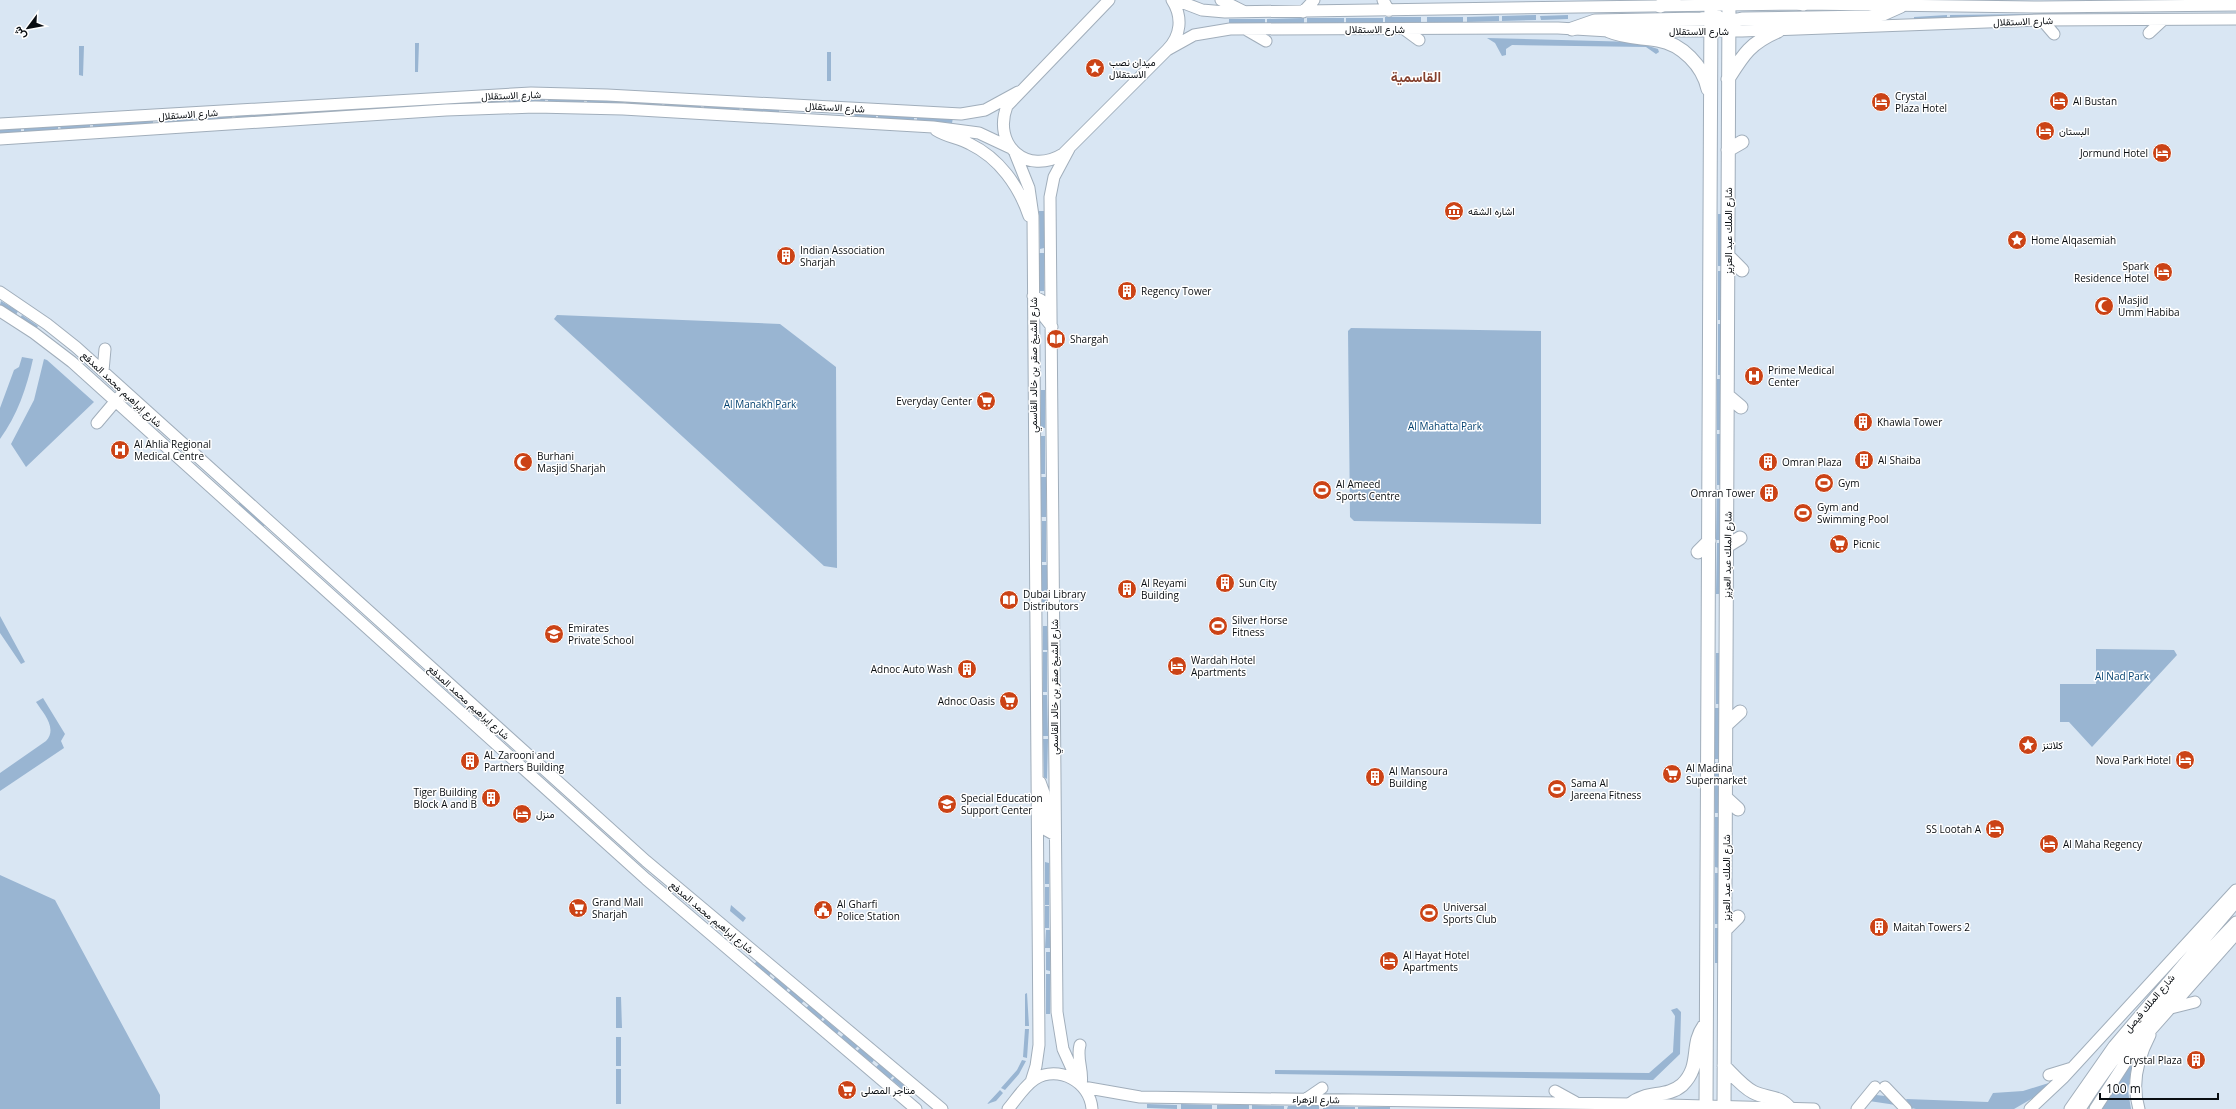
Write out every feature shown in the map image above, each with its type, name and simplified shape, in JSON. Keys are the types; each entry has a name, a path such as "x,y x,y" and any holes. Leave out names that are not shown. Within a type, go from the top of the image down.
{"highway":[{"path":"1660,6 1674,0"},
{"path":"1788,0 1806,2"},
{"path":"1572,29 1585,22 1595,21 1723,14 1729,3"},
{"name":"شارع الملك عبد العزيز","path":"1724,1108 1727,724 1725,599 1727,546 1729,3"},
{"path":"1711,14 1719,24 1729,26 1870,17 1883,14 1901,6"},
{"name":"شارع الملك عبد العزيز","path":"1706,1108 1711,14"},
{"path":"1609,31 1624,36 1663,41 1678,48 1688,55 1700,69 1707,86 1711,104"},
{"path":"1728,79 1748,49 1760,39 1778,31"},
{"path":"1728,150 1742,142"},
{"path":"1728,256 1742,270"},
{"path":"1728,396 1741,407"},
{"path":"1699,438 1710,450"},
{"path":"1727,546 1740,538"},
{"path":"1698,552 1709,541"},
{"path":"1698,677 1709,689"},
{"path":"1727,724 1740,712"},
{"path":"1697,800 1708,788"},
{"path":"1726,798 1738,809"},
{"path":"1726,930 1738,917"},
{"path":"1697,933 1707,942"},
{"path":"1631,1104 1642,1097 1667,1094 1681,1086 1687,1080 1695,1066 1698,1036 1706,1023"},
{"path":"1724,1066 1749,1090 1759,1095 1780,1100 1790,1109"}],"main road":[{"path":"1018,92 1109,0"},
{"path":"1069,149 1167,50 1176,38 1180,23 1177,8 1172,0"},
{"name":"شارع الاستقلال","path":"1176,0 1209,11 1245,12 1389,11 1592,4 1660,6 1711,14"},
{"path":"1221,0 1245,12"},
{"path":"1303,12 1314,0"},
{"path":"1383,0 1389,11"},
{"name":"شارع الاستقلال","path":"1729,3 1806,2 1901,6 2118,3 2236,6"},
{"name":"شارع الاستقلال","path":"1167,50 1185,39 1201,33 1223,29 1404,28 1572,29 1609,31 1711,14"},
{"name":"شارع الاستقلال","path":"1729,26 1778,31 2042,20 2236,19"},
{"path":"2042,20 2054,34"},
{"path":"2149,33 2163,20"},
{"path":"1404,28 1419,40"},
{"path":"1244,29 1266,41"},
{"name":"شارع الاستقلال","path":"0,124 513,94 607,95 969,114 986,110 1018,92"},
{"name":"شارع الشيخ صقر بن خالد القاسمي","path":"1018,92 1007,106 1002,123 1006,141 1013,151 1029,188 1033,226 1039,1045 1036,1066 1031,1082"},
{"name":"شارع الاستقلال","path":"0,139 505,108 616,108 933,127 979,134 1031,161 1048,161 1060,156 1069,149"},
{"path":"813,120 824,116 842,116 846,113 846,108"},
{"path":"933,127 946,136 974,146 999,165 1019,191 1033,226"},
{"name":"شارع الشيخ صقر بن خالد القاسمي","path":"1069,149 1054,177 1050,197 1057,1012 1063,1049 1080,1084 1090,1098 1092,1109"},
{"name":"شارع إبراهيم محمد المدفع","path":"0,292 52,328 104,371 169,433 646,861 942,1109"},
{"path":"1033,296 1041,300 1045,318 1052,327"},
{"name":"شارع إبراهيم محمد المدفع","path":"0,310 52,346 646,879 916,1109"},
{"path":"104,371 105,349"},
{"path":"98,423 114,401 117,398 122,397 154,425 169,433"},
{"path":"1037,776 1044,793 1046,830 1055,835"},
{"path":"2030,1109 2063,1078 2236,890"},
{"name":"شارع الملك فيصل","path":"2070,1109 2103,1067 2149,1003 2236,902"},
{"name":"شارع الملك فيصل","path":"2080,1109 2103,1067 2236,922"},
{"path":"708,931 719,934 748,957 753,955 753,951"},
{"path":"2095,1109 2127,1058 2236,934"},
{"path":"2171,1008 2195,1002"},
{"path":"2139,1109 2135,1091 2137,1068 2155,1025"},
{"path":"1080,1045 1078,1054 1083,1073 1080,1084"},
{"path":"2049,1075 2072,1068"},
{"name":"شارع الزهراء","path":"1031,1082 1042,1076 1054,1074 1066,1076 1080,1084 1140,1097 1577,1103 1706,1108 1814,1109"},
{"path":"2040,1109 2043,1103 2057,1089 2063,1078"},
{"path":"1008,1109 1031,1082"},
{"path":"1857,1109 1880,1087 1906,1109"},
{"path":"1306,1099 1322,1088"},
{"path":"1555,1091 1577,1103"}],"green space":[{"path":"2028,14 2028,18 1950,18 1950,15"},
{"path":"1536,15 1536,20 1502,21 1502,16"},
{"path":"1568,15 1568,19 1541,20 1540,16"},
{"path":"1947,15 1947,18 1914,20 1914,17"},
{"path":"1499,16 1499,21 1467,22 1467,17"},
{"path":"1385,17 1421,17 1421,23 1385,23"},
{"path":"1427,17 1463,17 1463,22 1427,23"},
{"path":"1304,18 1304,23 1267,24 1267,19"},
{"path":"1307,18 1344,18 1344,23 1307,23"},
{"path":"1346,18 1383,18 1383,23 1346,23"},
{"path":"1229,19 1265,19 1265,24 1229,24"},
{"path":"1487,38 1636,42 1658,49 1659,52 1656,54 1646,47 1512,45 1506,49 1506,55 1502,56 1495,43"},
{"path":"415,43 419,43 418,72 415,72"},
{"path":"79,46 84,46 83,76 79,75"},
{"path":"827,52 831,52 831,81 827,81"},
{"path":"545,98 545,103 509,103 508,99"},
{"path":"548,98 584,98 584,103 548,103"},
{"path":"587,98 624,100 623,105 587,103"},
{"path":"506,99 506,104 470,105 470,100"},
{"path":"626,100 662,102 662,107 626,105"},
{"path":"665,102 701,104 701,109 664,107"},
{"path":"704,104 740,106 739,111 704,109"},
{"path":"743,106 779,108 779,113 743,111"},
{"path":"349,108 349,113 313,115 313,110"},
{"path":"310,110 310,115 275,117 274,112"},
{"path":"271,113 271,118 236,120 235,115"},
{"path":"855,113 876,114 876,119 854,118"},
{"path":"878,114 914,116 914,121 878,119"},
{"path":"232,115 232,120 197,122 196,117"},
{"path":"917,116 953,118 952,123 917,121"},
{"path":"193,118 193,122 158,125 158,120"},
{"path":"153,120 153,125 93,128 93,124"},
{"path":"90,124 90,129 61,130 60,126"},
{"path":"58,126 58,131 24,133 24,128"},
{"path":"21,128 21,133 0,134 0,129"},
{"path":"1039,211 1044,211 1044,248 1040,249"},
{"path":"1718,214 1722,214 1722,266 1718,266"},
{"path":"1039,253 1044,253 1044,291 1039,291"},
{"path":"1718,271 1722,271 1722,320 1718,320"},
{"path":"1,301 18,311 16,315 0,305"},
{"path":"22,315 38,326 36,329 20,318"},
{"name":"Al Manakh Park","path":"557,315 780,324 836,367 837,568 824,566 554,319"},
{"path":"1718,324 1722,324 1722,375 1718,375"},
{"name":"Al Mahatta Park","path":"1351,328 1541,331 1541,524 1354,521 1350,517 1348,331"},
{"path":"22,357 33,359 31,370 16,411 0,439 0,408 14,370 19,367"},
{"path":"44,359 94,402 26,467 11,444 34,400"},
{"path":"1717,379 1721,379 1721,430 1717,430"},
{"path":"1041,390 1045,390 1045,428 1041,428"},
{"path":"1717,434 1721,434 1721,485 1717,485"},
{"path":"1041,436 1045,436 1045,474 1041,474"},
{"path":"1041,477 1046,477 1046,517 1041,517"},
{"path":"1717,489 1721,489 1720,540 1716,540"},
{"path":"240,502 265,525 263,527 238,505"},
{"path":"1042,521 1046,521 1046,562 1042,562"},
{"path":"1717,543 1721,543 1720,594 1716,594"},
{"path":"1042,565 1047,565 1047,603 1042,603"},
{"path":"0,616 25,662 21,664 0,633"},
{"path":"1043,626 1047,626 1048,650 1043,650"},
{"name":"Al Nad Park","path":"2096,649 2174,650 2177,655 2092,747 2069,722 2060,722 2060,684 2096,684"},
{"path":"1043,652 1047,652 1047,692 1043,692"},
{"path":"1716,653 1720,653 1720,704 1716,704"},
{"path":"1043,695 1047,695 1048,736 1043,736"},
{"path":"43,698 65,734 61,741 64,748 0,791 0,773 46,741 49,736 50,726 36,702"},
{"path":"1715,708 1720,708 1719,759 1715,759"},
{"path":"1043,739 1048,739 1047,779 1044,777"},
{"path":"1715,762 1719,762 1719,813 1715,813"},
{"path":"1715,817 1719,817 1719,868 1715,867"},
{"path":"1045,862 1049,863 1049,884 1045,884"},
{"path":"1715,873 1719,873 1719,924 1715,924"},
{"path":"0,875 55,900 160,1095 160,1109 0,1109"},
{"path":"1045,887 1049,887 1049,905 1045,905"},
{"path":"731,905 746,918 743,922 730,911"},
{"path":"1045,906 1049,906 1049,928 1045,928"},
{"path":"1715,928 1718,928 1718,963 1715,963"},
{"path":"1046,930 1050,930 1050,948 1045,948"},
{"path":"1046,952 1050,952 1050,971 1046,970"},
{"path":"757,961 771,973 769,977 754,964"},
{"path":"1046,974 1050,974 1050,1014 1046,1014"},
{"path":"775,977 788,988 786,991 773,980"},
{"path":"791,990 804,1001 801,1004 788,993"},
{"path":"1027,993 1029,1026 1025,1026 1025,994"},
{"path":"616,997 621,997 622,1028 616,1028"},
{"path":"809,1005 823,1017 821,1020 806,1008"},
{"path":"1677,1008 1681,1012 1680,1054 1653,1080 1275,1074 1275,1070 1649,1073 1673,1052 1675,1016 1671,1010"},
{"path":"825,1019 839,1031 837,1034 822,1022"},
{"path":"1025,1029 1029,1029 1027,1058 1023,1057"},
{"path":"844,1034 858,1046 855,1049 841,1037"},
{"path":"616,1037 621,1037 621,1066 616,1066"},
{"path":"860,1048 874,1060 872,1063 857,1051"},
{"path":"2133,1058 2128,1091 2131,1109 2101,1109"},
{"path":"1022,1060 1026,1061 1019,1074 1005,1090 1001,1088 1017,1070"},
{"path":"879,1064 893,1076 890,1079 876,1067"},
{"path":"616,1069 621,1069 621,1104 616,1104"},
{"path":"895,1077 911,1091 908,1094 892,1080"},
{"path":"2052,1082 2033,1098 2014,1109 1916,1109 1911,1108 1906,1099 1988,1102 1993,1093 2023,1091"},
{"path":"1000,1090 1003,1093 996,1101 987,1104"},
{"path":"1876,1095 1885,1096 1896,1105 1869,1101"},
{"path":"1147,1104 1177,1105 1177,1109 1147,1108"},
{"path":"1181,1104 1212,1105 1212,1109 1181,1109"},
{"path":"1217,1105 1249,1105 1249,1109 1217,1109"},
{"path":"1252,1105 1284,1106 1284,1109 1252,1109"},
{"path":"1288,1106 1319,1106 1319,1109 1287,1109"},
{"path":"1323,1106 1355,1107 1355,1109 1323,1109"},
{"path":"1358,1107 1390,1107 1390,1109 1358,1109"}],"place":[{"name":"ميدان نصب الاستقلال","path":"1095,68"},
{"name":"Al Bustan","path":"2059,101"},
{"name":"Crystal Plaza Hotel","path":"1881,102"},
{"name":"البستان","path":"2045,131"},
{"name":"Jormund Hotel","path":"2162,153"},
{"name":"اشاره الشقه","path":"1454,211"},
{"name":"Home Alqasemiah","path":"2017,240"},
{"name":"Indian Association Sharjah","path":"786,256"},
{"name":"Spark Residence Hotel","path":"2163,272"},
{"name":"Regency Tower","path":"1127,291"},
{"name":"Masjid Umm Habiba","path":"2104,306"},
{"name":"Shargah","path":"1056,339"},
{"name":"Prime Medical Center","path":"1754,376"},
{"name":"Everyday Center","path":"986,401"},
{"name":"Khawla Tower","path":"1863,422"},
{"name":"Al Ahlia Regional Medical Centre","path":"120,450"},
{"name":"Al Shaiba","path":"1864,460"},
{"name":"Burhani Masjid Sharjah","path":"523,462"},
{"name":"Omran Plaza","path":"1768,462"},
{"name":"Gym","path":"1824,483"},
{"name":"Al Ameed Sports Centre","path":"1322,490"},
{"name":"Omran Tower","path":"1769,493"},
{"name":"Gym and Swimming Pool","path":"1803,513"},
{"name":"Picnic","path":"1839,544"},
{"name":"Sun City","path":"1225,583"},
{"name":"Al Reyami Building","path":"1127,589"},
{"name":"Dubai Library Distributors","path":"1009,600"},
{"name":"Silver Horse Fitness","path":"1218,626"},
{"name":"Emirates Private School","path":"554,634"},
{"name":"Wardah Hotel Apartments","path":"1177,666"},
{"name":"Adnoc Auto Wash","path":"967,669"},
{"name":"Adnoc Oasis","path":"1009,701"},
{"name":"كلاتنز","path":"2028,745"},
{"name":"Nova Park Hotel","path":"2185,760"},
{"name":"AL Zarooni and Partners Building","path":"470,761"},
{"name":"Al Madina Supermarket","path":"1672,774"},
{"name":"Al Mansoura Building","path":"1375,777"},
{"name":"Sama Al Jareena Fitness","path":"1557,789"},
{"name":"Tiger Building Block A and B","path":"491,798"},
{"name":"Special Education Support Center","path":"947,804"},
{"name":"منزل","path":"522,814"},
{"name":"SS Lootah A","path":"1995,829"},
{"name":"Al Maha Regency","path":"2049,844"},
{"name":"Grand Mall Sharjah","path":"578,908"},
{"name":"Al Gharfi Police Station","path":"823,910"},
{"name":"Universal Sports Club","path":"1429,913"},
{"name":"Maitah Towers 2","path":"1879,927"},
{"name":"Al Hayat Hotel Apartments","path":"1389,961"},
{"name":"Crystal Plaza","path":"2196,1060"},
{"name":"متاجر المصلى","path":"847,1090"}],"district":[{"name":"القاسمية","path":"1416,76"}]}
